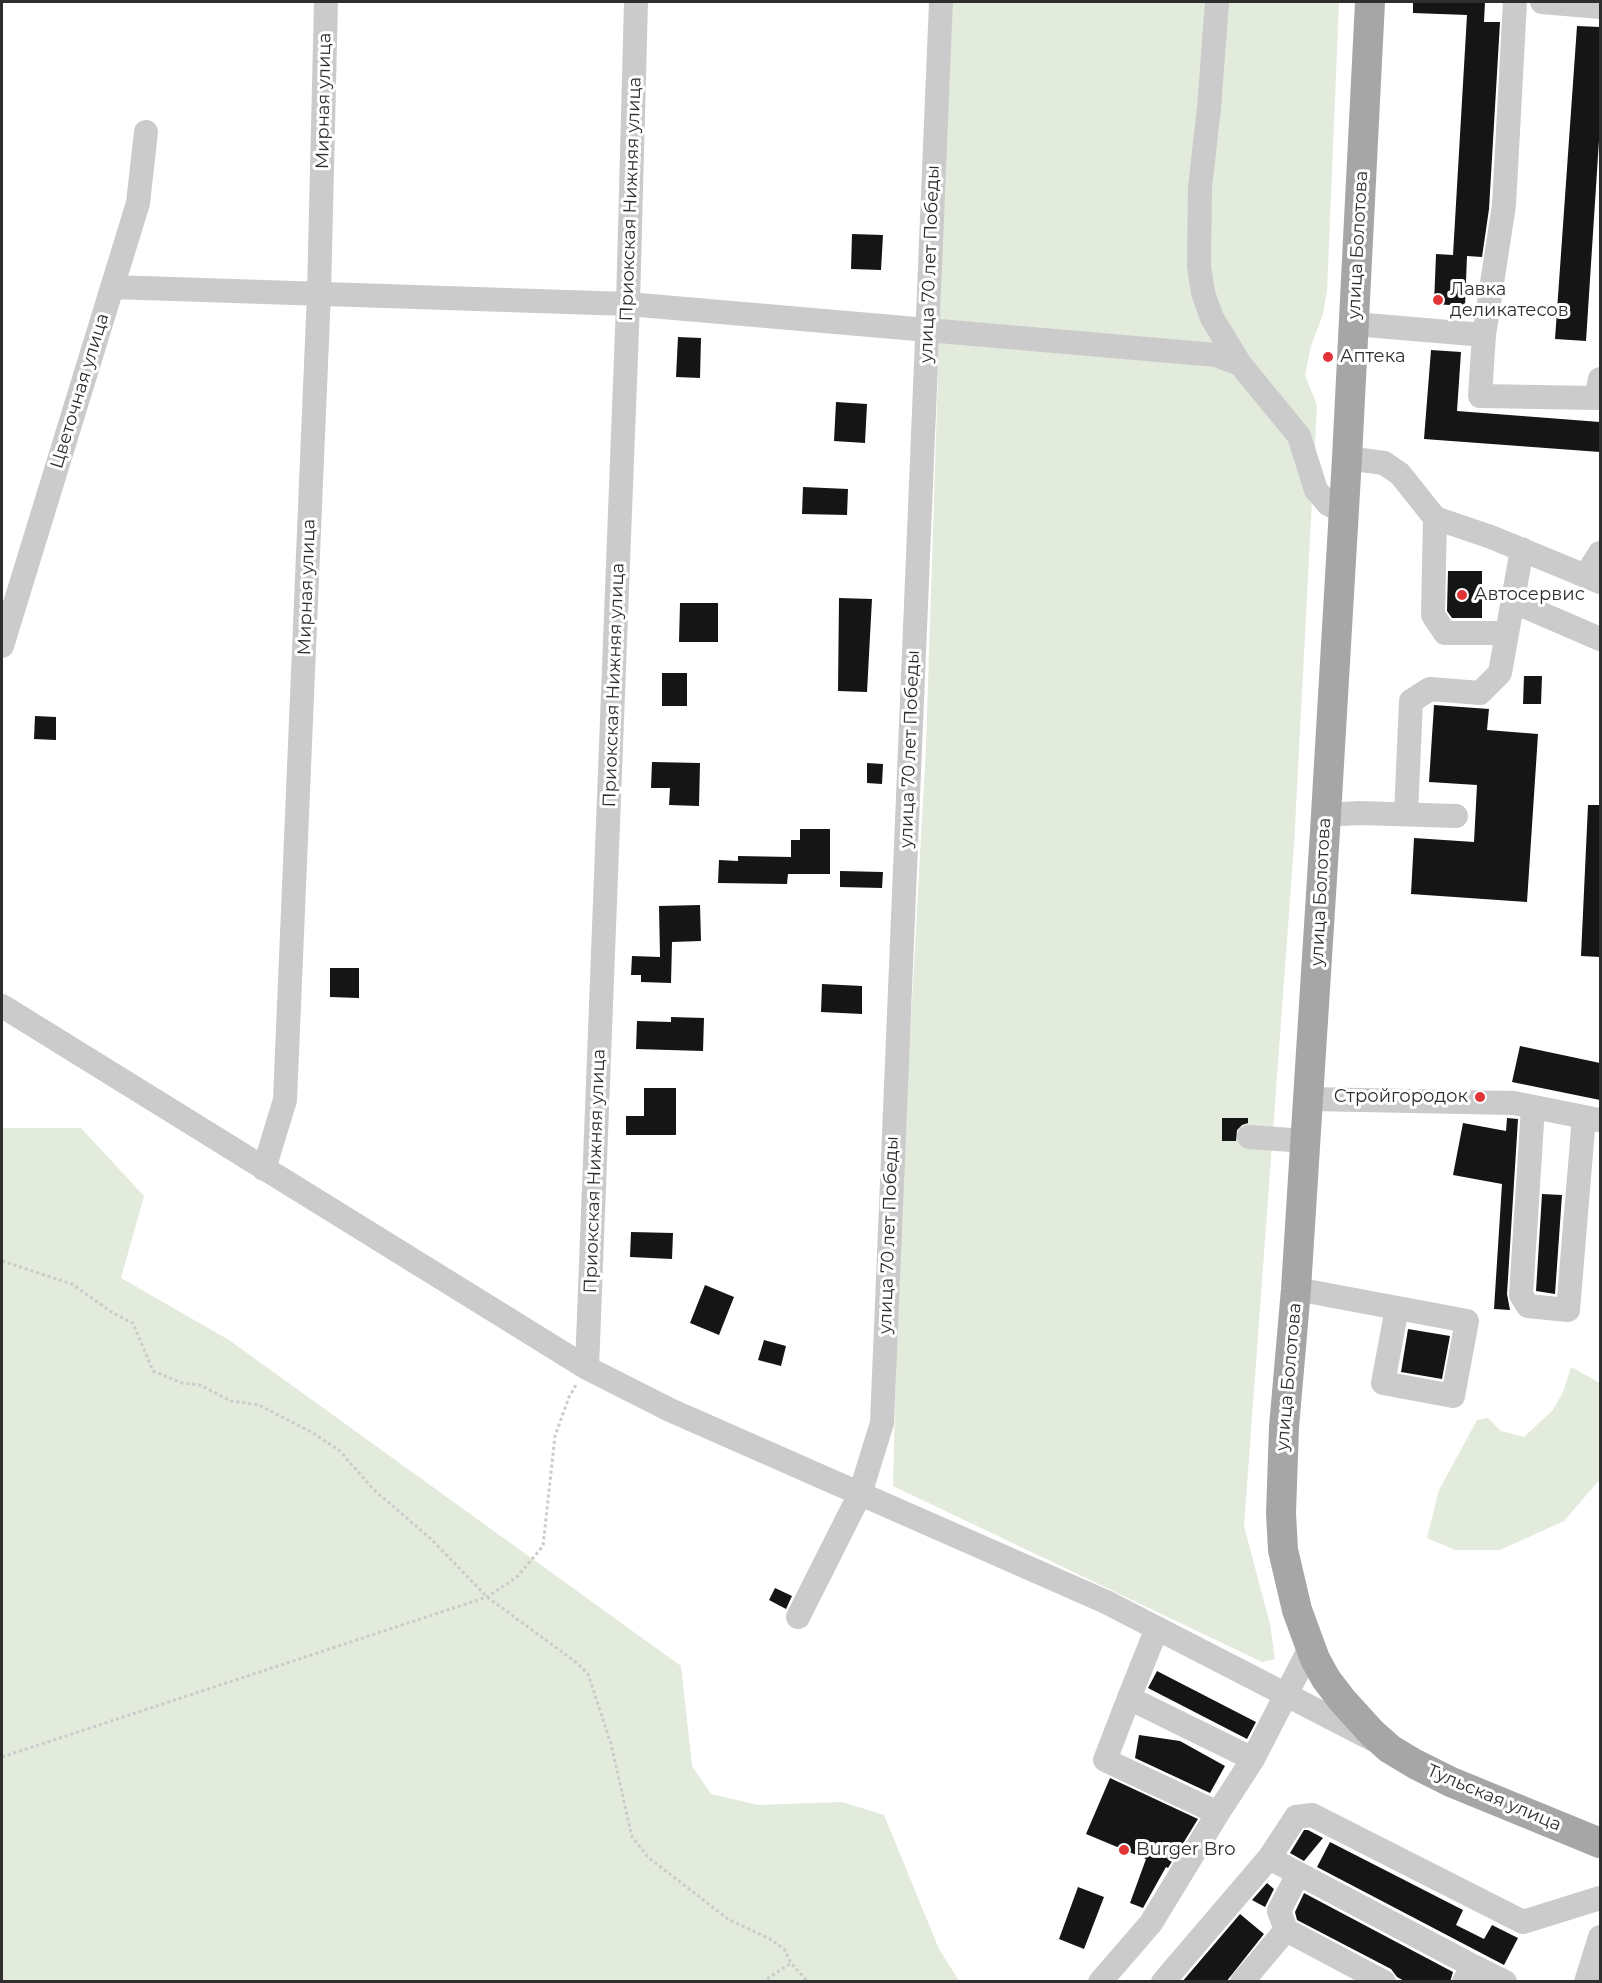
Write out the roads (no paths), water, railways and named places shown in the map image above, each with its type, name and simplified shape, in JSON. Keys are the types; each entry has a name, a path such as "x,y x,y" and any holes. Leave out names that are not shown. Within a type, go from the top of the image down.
{"main road":[{"name":"улица Болотова","path":"1370,2 1344,512 1309,1099 1284,1427 1281,1513 1283,1550 1288,1578 1310,1648 1326,1679 1342,1700 1390,1749"},
{"name":"Тульская улица","path":"1390,1749 1451,1782 1600,1842"}],"street":[{"name":"Мирная улица","path":"264,1169 285,1100 319,293 326,2"},
{"name":"Приокская Нижняя улица","path":"587,1368 628,304 636,2"},
{"name":"улица 70 лет Победы","path":"798,1617 860,1494 882,1423 941,2"},
{"path":"1216,2 1209,108 1200,187 1198,266 1203,293 1212,318 1240,364 1299,436 1316,490 1328,504 1344,512"},
{"path":"1515,2 1504,205 1484,336 1480,396 1596,398 1600,378"},
{"path":"1542,2 1600,8"},
{"name":"Цветочная улица","path":"2,646 138,203 146,132"},
{"path":"112,286 628,304 1216,356 1240,364"},
{"path":"1354,324 1484,336"},
{"path":"1347,458 1384,463 1400,474 1435,518 1491,537 1593,578 1600,553"},
{"path":"1435,518 1433,615 1444,633 1507,633"},
{"path":"1406,814 1411,701 1430,689 1480,693 1500,673 1522,549"},
{"path":"1512,601 1600,639"},
{"path":"1326,815 1456,816"},
{"path":"2,1006 587,1368 670,1410 1106,1602 1390,1749"},
{"path":"1309,1099 1514,1103 1592,1119 1568,1310 1528,1306 1521,1295 1533,1107"},
{"path":"1249,1137 1306,1141"},
{"path":"1296,1289 1397,1308"},
{"path":"1157,1628 1104,1760 1218,1813"},
{"path":"1100,1982 1151,1923 1253,1759 1310,1648"},
{"path":"1129,1698 1253,1759"},
{"path":"1163,1982 1269,1858 1296,1817 1312,1815 1523,1922 1600,1898"},
{"path":"1269,1858 1469,1974 1505,1982"},
{"path":"1298,1874 1279,1911 1286,1930 1384,1982"},
{"path":"1242,1982 1286,1930"},
{"path":"1586,1982 1600,1937"}],"place":[{"name":"Лавка деликатесов","path":"1438,300"},
{"name":"Аптека","path":"1328,357"},
{"name":"Автосервис","path":"1462,595"},
{"name":"Стройгородок","path":"1480,1097"},
{"name":"Burger Bro","path":"1124,1850"}]}
